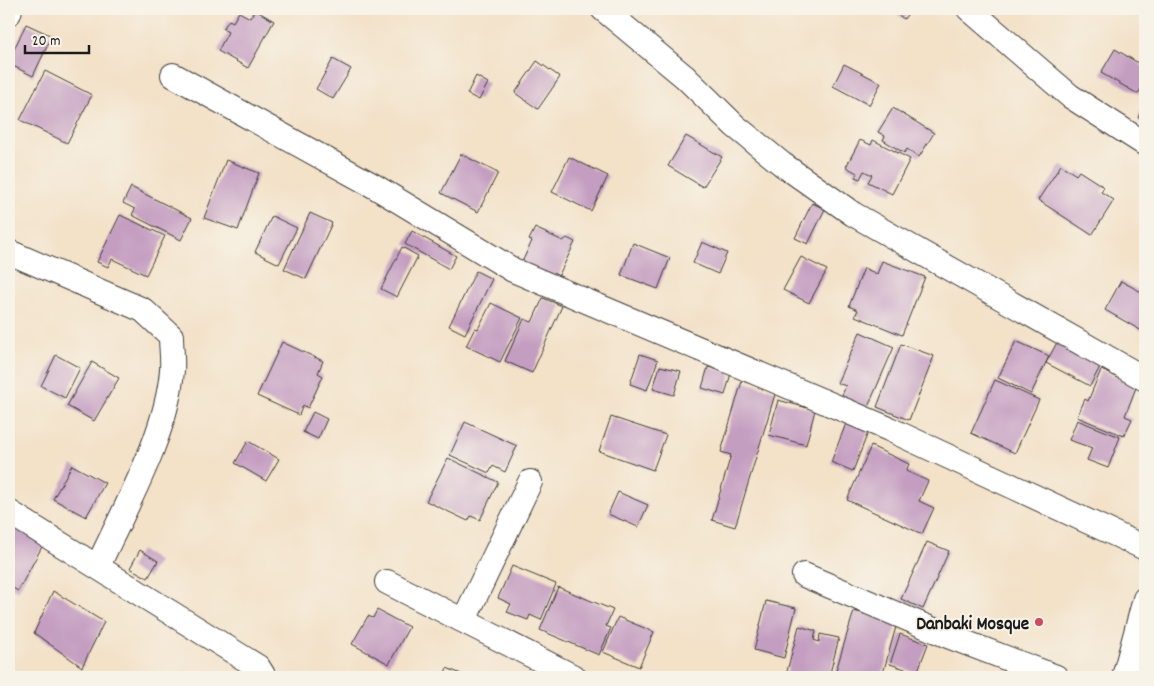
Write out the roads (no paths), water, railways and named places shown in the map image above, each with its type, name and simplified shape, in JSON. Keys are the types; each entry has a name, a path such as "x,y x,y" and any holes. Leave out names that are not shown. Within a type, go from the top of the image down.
{"street":[{"path":"603,9 685,77 735,126 782,164 853,214 1145,379"},
{"path":"969,9 1070,96 1145,144"},
{"path":"173,75 374,186 513,270 889,429 1145,548"},
{"path":"9,252 143,310 171,336 172,370 165,411 146,462 98,566"},
{"path":"464,620 530,482"},
{"path":"9,512 258,667 263,675 262,677"},
{"path":"804,575 948,636 1056,677"},
{"path":"387,582 574,677"},
{"path":"1130,676 1145,599"}],"place":[{"name":"Danbaki Mosque","path":"1039,622"}]}
